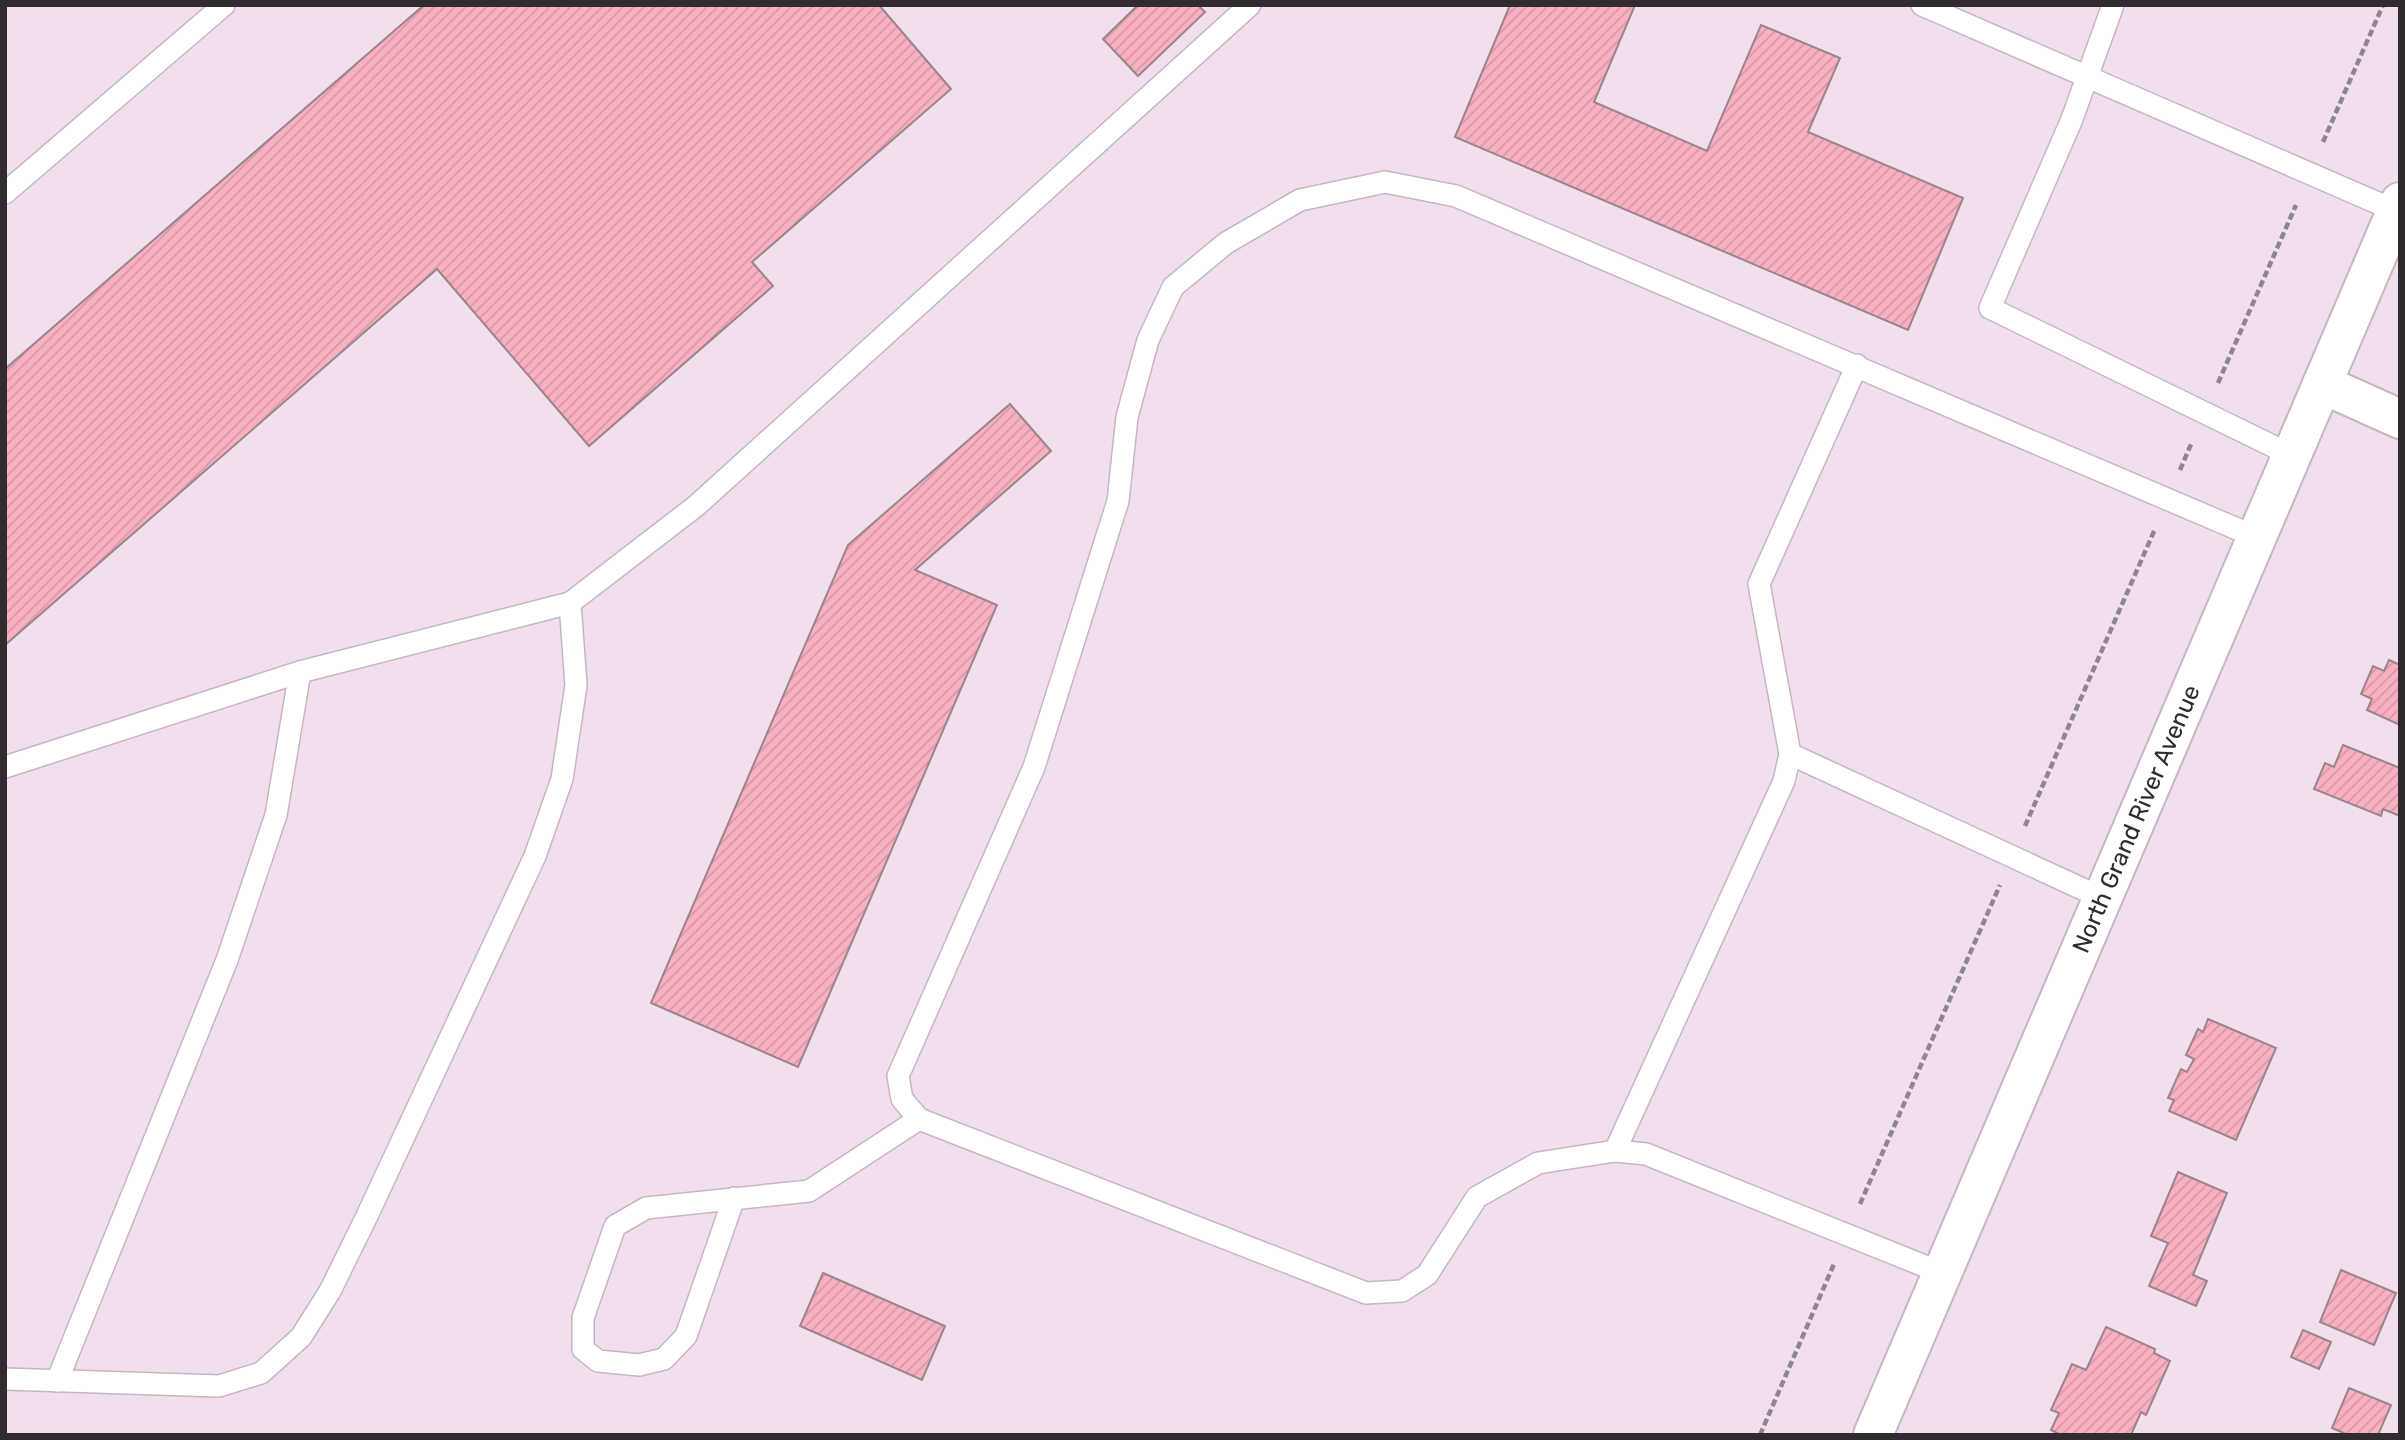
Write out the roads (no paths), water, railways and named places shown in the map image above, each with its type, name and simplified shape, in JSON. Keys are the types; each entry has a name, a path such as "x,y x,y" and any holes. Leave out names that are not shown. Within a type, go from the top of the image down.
{"main road":[{"name":"North Grand River Avenue","path":"1873,1435 2398,206"},
{"path":"2322,384 2400,419"}],"lane":[{"path":"5,193 225,5"},
{"path":"5,767 300,672 570,603 696,506 1250,5"},
{"path":"1922,5 2310,173 2398,206"},
{"path":"2113,5 2072,119 1990,308 2291,455"},
{"path":"1942,1273 1646,1154 1615,1150 1538,1163 1477,1197 1427,1275 1402,1291 1366,1293 919,1119 902,1099 898,1076 1034,767 1118,501 1127,417 1148,340 1174,287 1226,243 1300,200 1385,183 1456,196 2256,537"},
{"path":"1615,1150 1784,781 1790,754 1759,584 1857,365"},
{"path":"5,1380 219,1386 261,1373 300,1337 330,1291 366,1219 535,856 562,779 576,685 570,603"},
{"path":"57,1381 227,960 276,815 300,672"},
{"path":"1790,754 2102,898"},
{"path":"734,1198 686,1336 664,1359 639,1365 598,1361 583,1349 583,1318 615,1226 646,1208 734,1198 809,1191 919,1119"}]}
